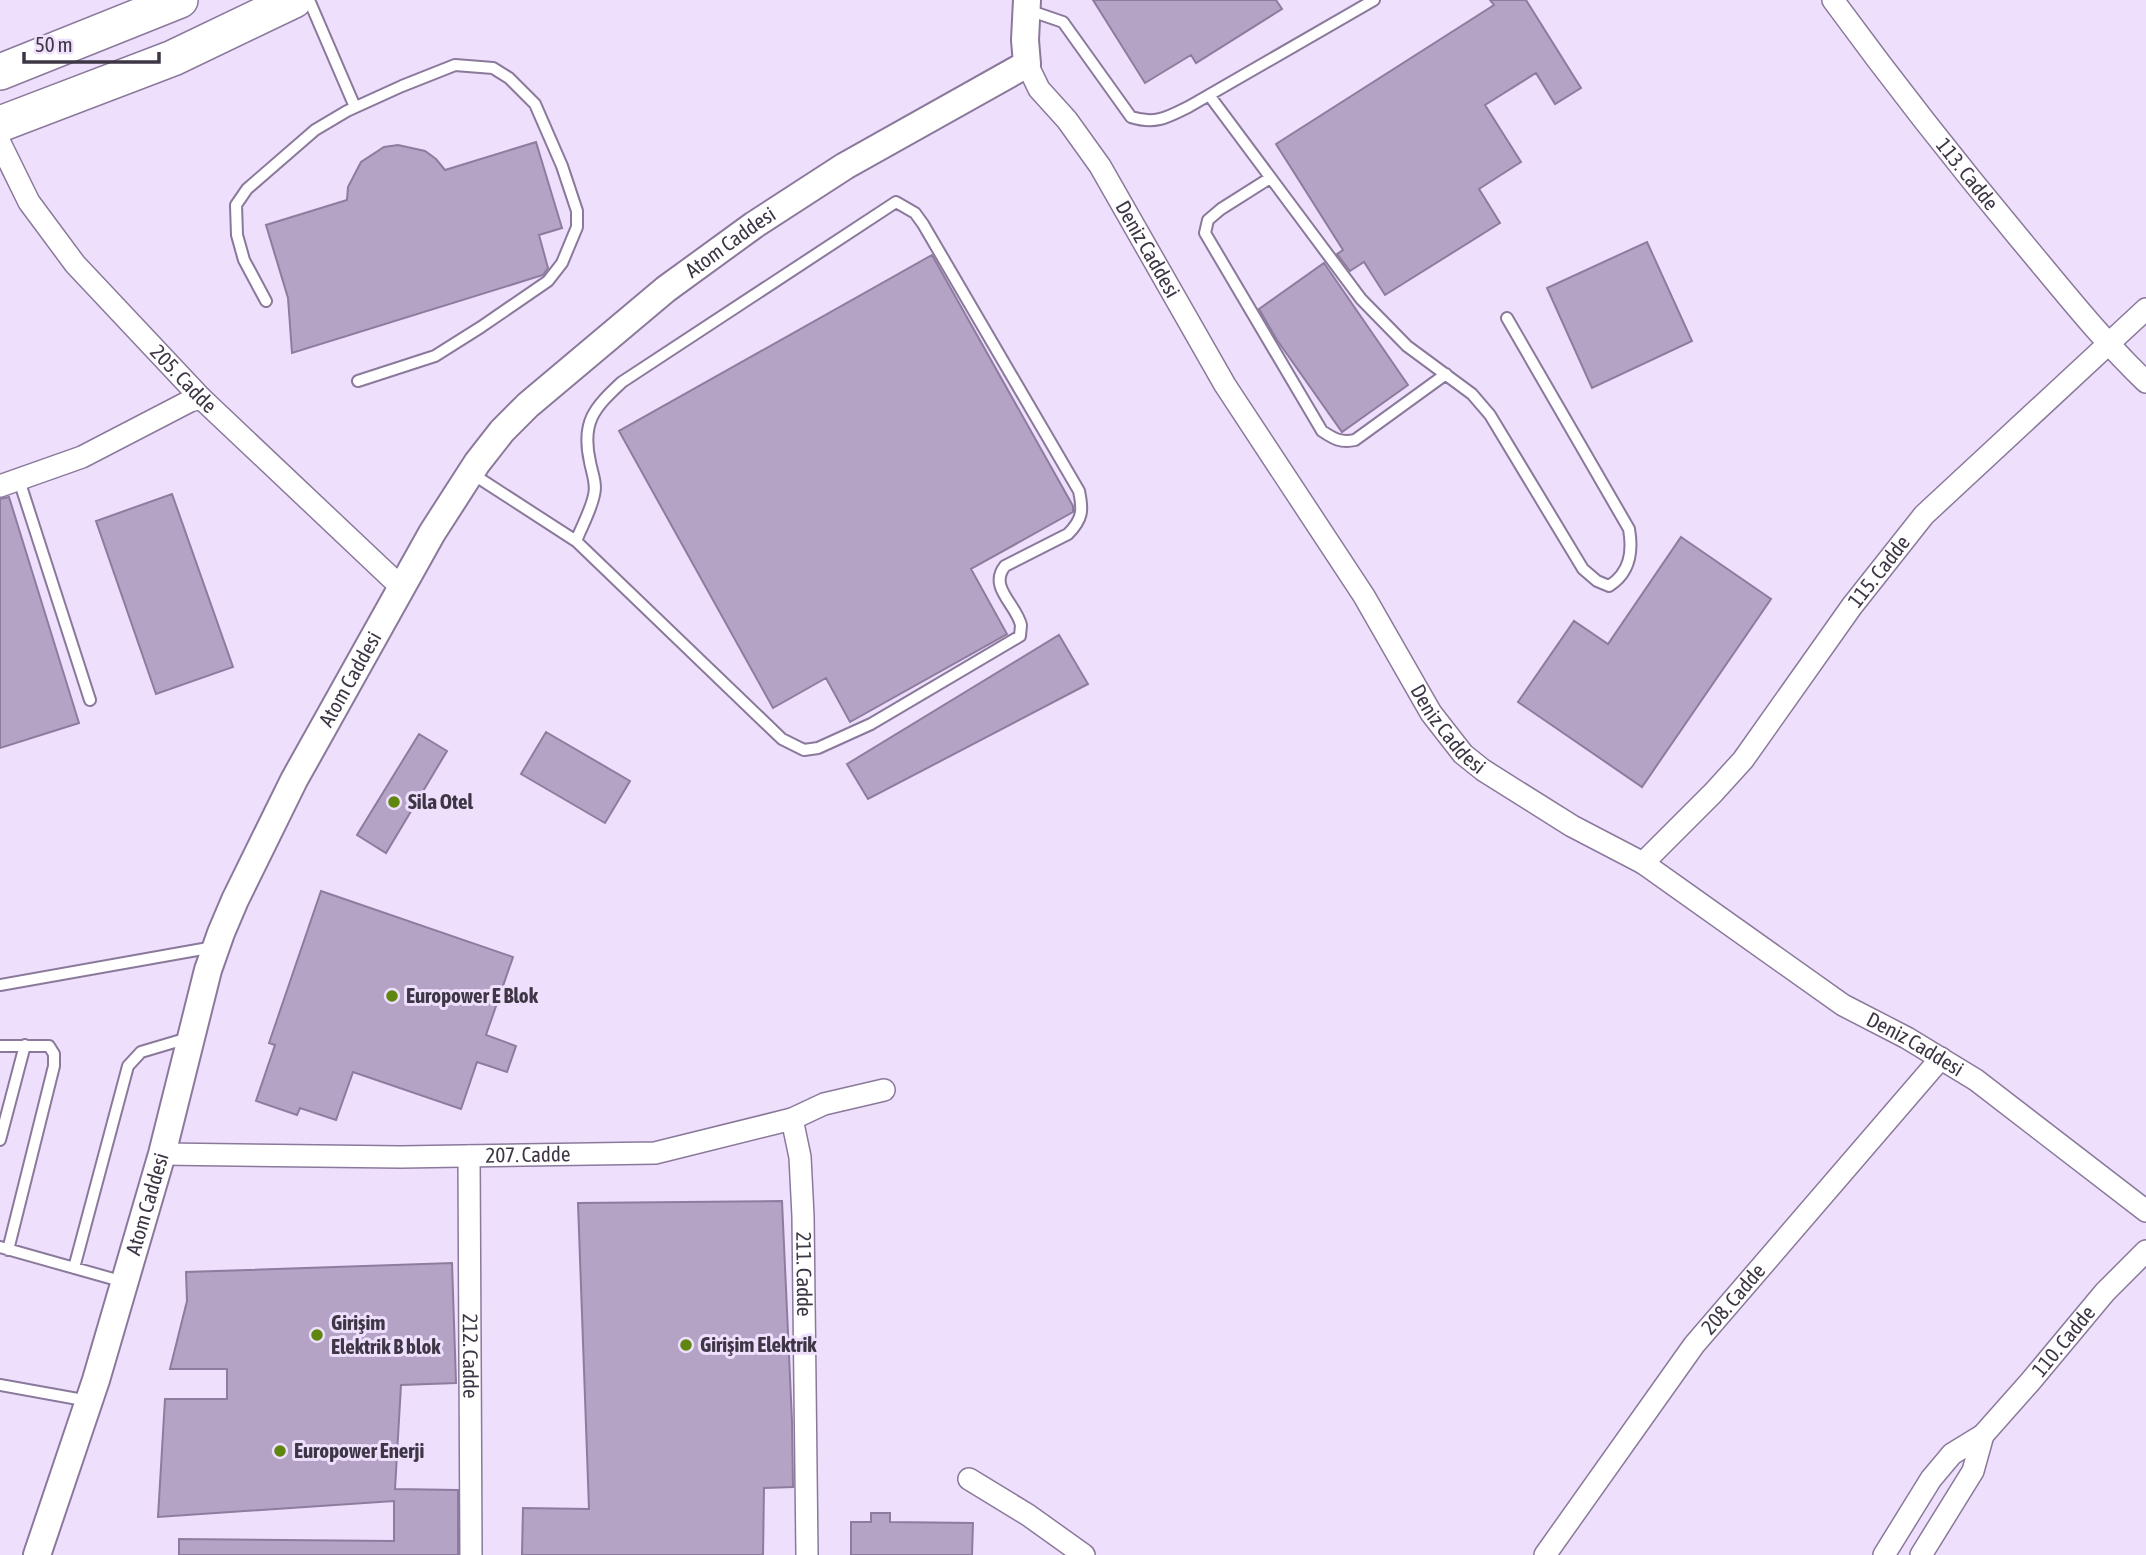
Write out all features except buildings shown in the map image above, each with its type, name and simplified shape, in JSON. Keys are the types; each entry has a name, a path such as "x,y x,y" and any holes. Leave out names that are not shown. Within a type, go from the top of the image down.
{"highway":[{"path":"0,72 180,0"},
{"path":"0,124 173,58 294,0"}],"street":[{"name":"113. Cadde","path":"1833,0 1896,86 2108,346 2146,382"},
{"name":"Deniz Caddesi","path":"1027,5 1027,64 1040,89 1067,120 1100,166 1225,385 1364,596 1431,713 1463,754 1483,770 1572,826 1643,863 1843,1005 1908,1038 1976,1080 2146,1211"},
{"name":"Atom Caddesi","path":"37,1555 89,1401 162,1154 216,947 235,900 294,780 432,533 471,473 502,431 528,405 666,289 754,225 845,166 1027,64"},
{"name":"205. Cadde","path":"0,143 29,202 75,264 201,398 401,588"},
{"name":"115. Cadde","path":"1643,863 1743,760 1852,606 1924,515 2146,309"},
{"path":"9,483 82,457 190,401 201,398"},
{"name":"208. Cadde","path":"1545,1555 1694,1345 1941,1058"},
{"name":"207. Cadde","path":"162,1154 469,1156 655,1153 792,1119 824,1104 884,1090"},
{"name":"211. Cadde","path":"792,1119 800,1157 803,1216 807,1555"},
{"name":"212. Cadde","path":"469,1156 471,1555"},
{"name":"110. Cadde","path":"1884,1555 1931,1479 1952,1454 1983,1435 2105,1292 2146,1251"},
{"name":"110. Cadde","path":"1921,1555 1973,1471 1983,1435"},
{"path":"969,1479 1028,1515 1084,1555"}],"lane":[{"path":"309,0 355,107"},
{"path":"1027,5 1063,22 1132,117 1147,122 1166,118 1209,95 1374,0"},
{"path":"266,301 244,260 237,235 236,205 247,189 315,130 355,107 455,65 493,68 509,78 535,104 562,166 577,211 577,227 562,263 548,281 435,356 358,381"},
{"path":"1209,95 1361,299 1407,346 1472,394 1490,415 1583,569 1597,581 1609,586 1621,579 1632,548 1629,529 1507,318"},
{"path":"1270,178 1221,209 1208,220 1205,233 1322,431 1335,440 1356,440 1446,374"},
{"path":"471,473 576,541 782,739 804,750 818,748 871,724 1020,636 1021,625 1003,592 999,581 1000,572 1005,566 1068,534 1075,527 1083,509 1079,491 923,224 915,213 896,202 622,382 597,405 587,426 595,493 576,541"},
{"path":"9,483 90,700"},
{"path":"0,985 216,947"},
{"path":"74,1268 128,1066 141,1052 191,1037"},
{"path":"0,1140 25,1045"},
{"path":"0,1046 50,1046 54,1054 54,1066 4,1249 124,1282"},
{"path":"0,1385 89,1401"}],"place":[{"name":"Sila Otel","path":"394,802"},
{"name":"Europower E Blok","path":"392,996"},
{"name":"Girişim Elektrik B blok","path":"317,1335"},
{"name":"Girişim Elektrik","path":"686,1345"},
{"name":"Europower Enerji","path":"280,1451"}]}
